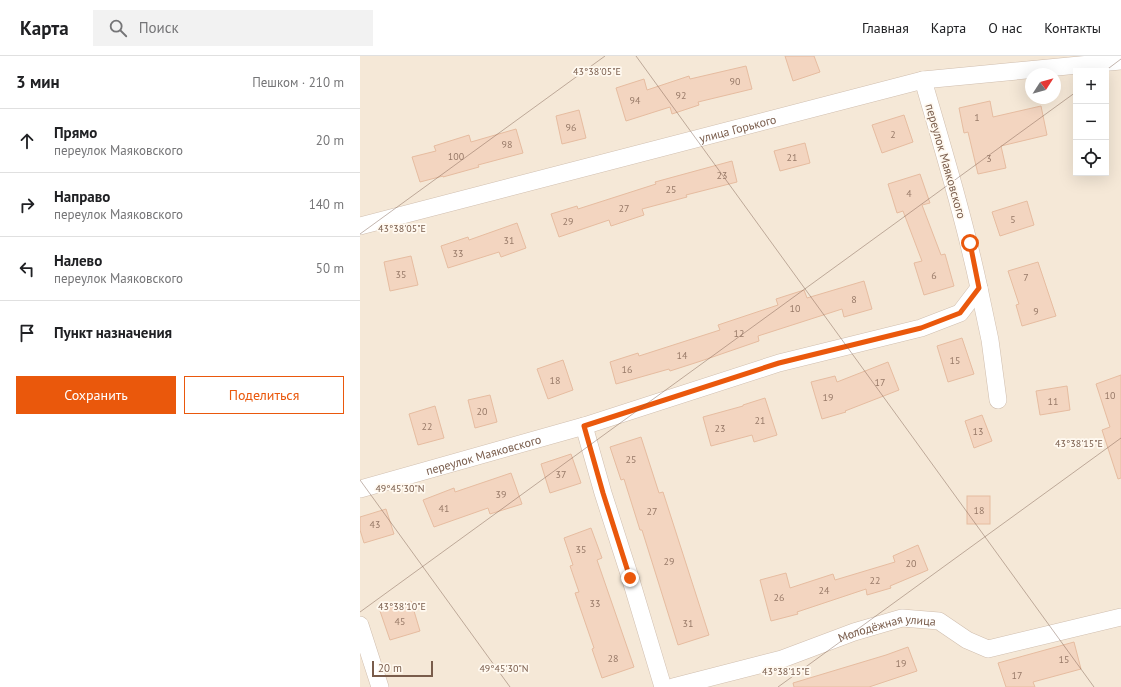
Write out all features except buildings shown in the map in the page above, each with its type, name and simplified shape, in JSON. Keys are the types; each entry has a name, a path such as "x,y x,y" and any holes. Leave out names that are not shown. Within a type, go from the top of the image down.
{"street":[{"name":"улица Горького","path":"360,226 923,80 1121,61"},
{"name":"переулок Маяковского","path":"923,80 970,243 990,340 998,400"},
{"name":"переулок Маяковского","path":"360,489 584,426 779,363 921,328 960,313 979,288"},
{"path":"584,426 603,493 663,687"},
{"name":"Молодёжная улица","path":"673,687 782,659 854,632 902,618 939,621 967,640 988,649 1121,617"},
{"path":"360,625 380,687"}],"shaded area":[{"path":"360,56 1121,56 1121,687 360,687"}],"route":[{"path":"630,578 603,493 584,426 779,363 921,328 960,313 979,288 970,243"}]}
